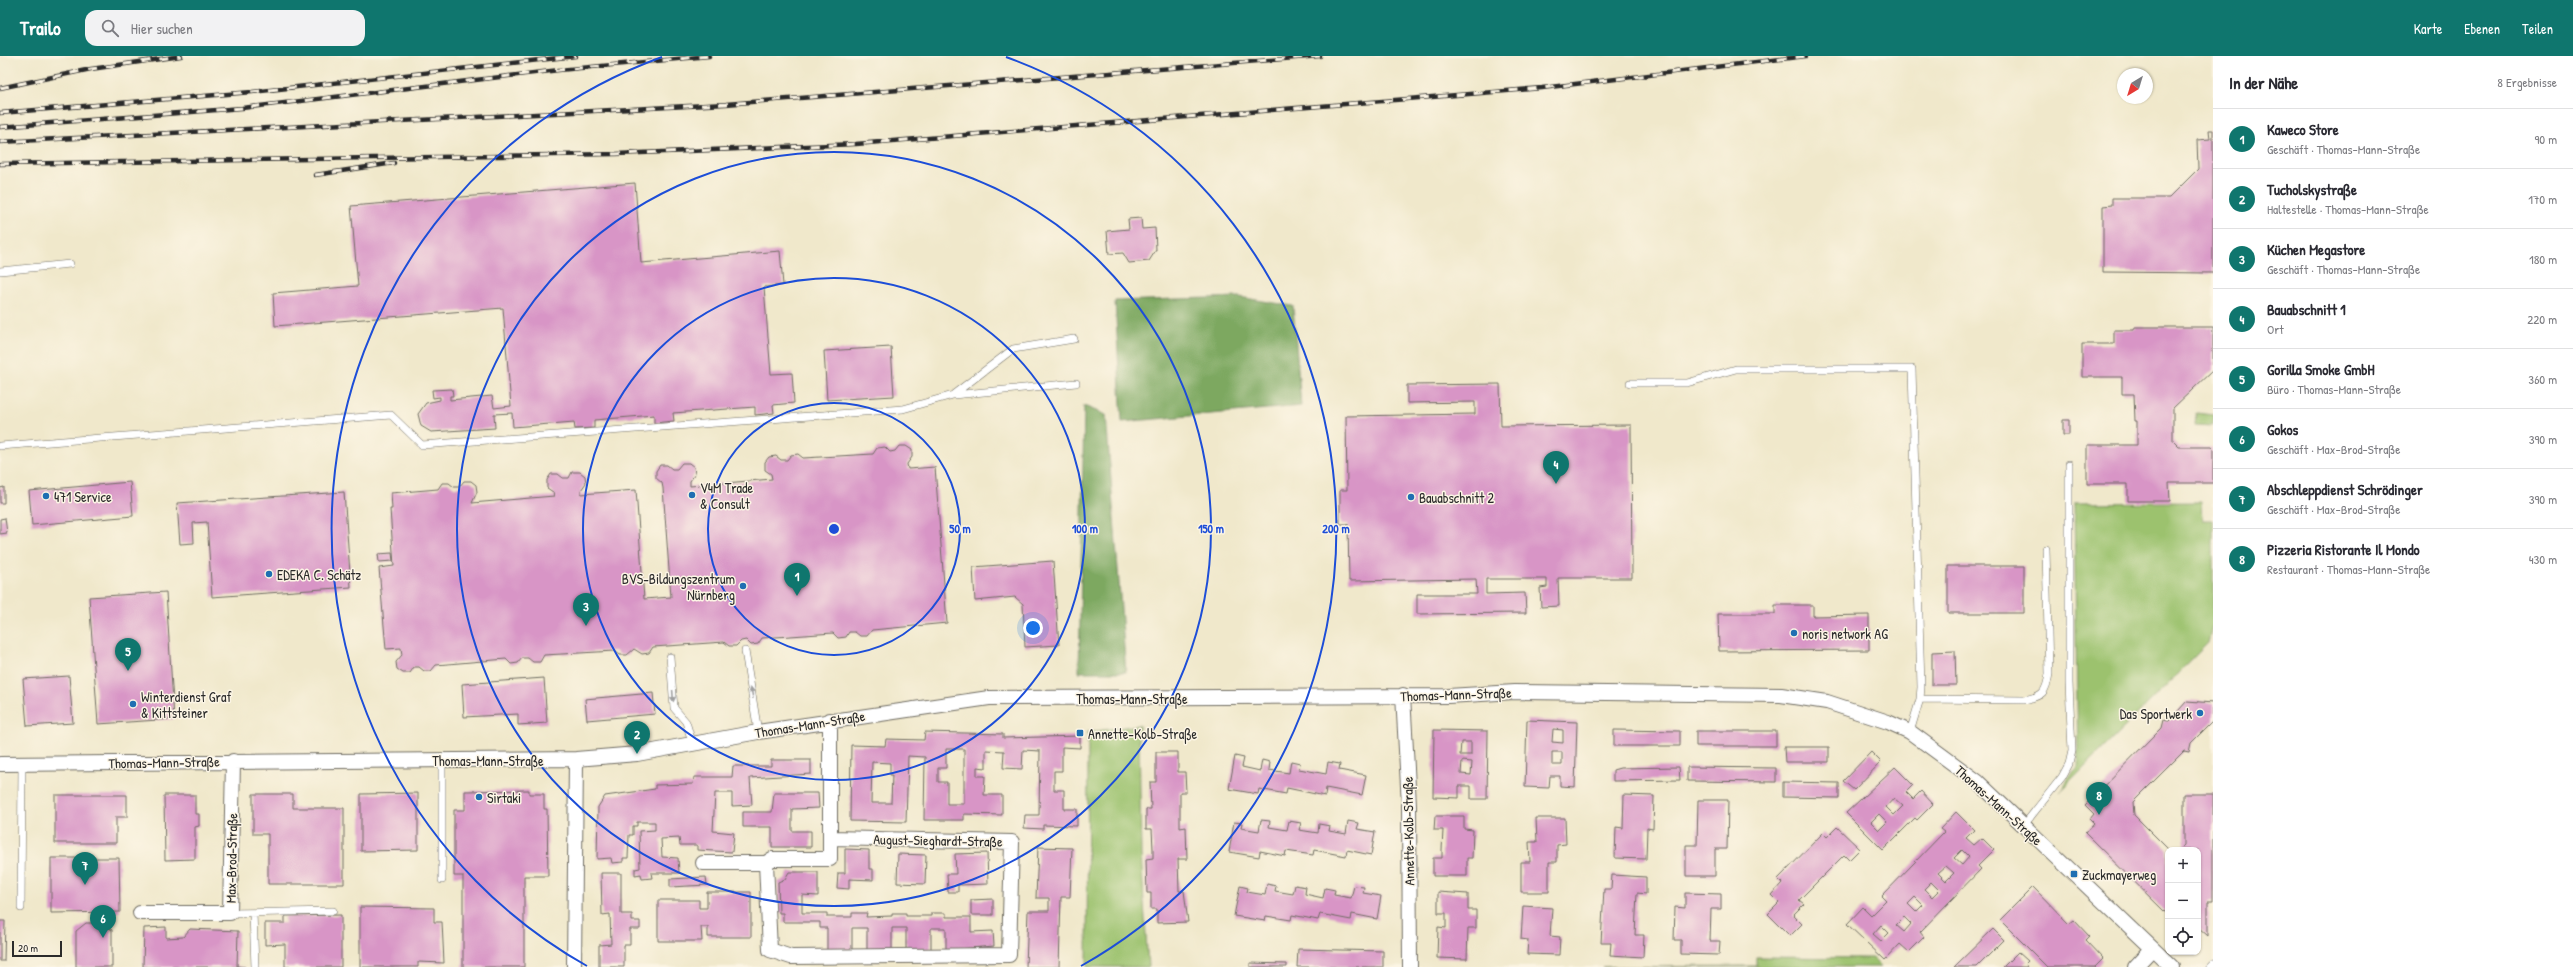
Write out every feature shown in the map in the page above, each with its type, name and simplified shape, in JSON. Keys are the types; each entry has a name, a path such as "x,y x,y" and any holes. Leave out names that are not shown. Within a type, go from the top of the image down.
{"street":[{"name":"Thomas-Mann-Straße","path":"0,764 576,759 614,757 693,745 830,720 989,698 1448,696 1515,692 1781,695 1828,702 1888,722 1910,732 1978,782 2172,967"},
{"name":"Annette-Kolb-Straße","path":"1403,695 1409,805 1410,967"},
{"path":"703,863 766,863 772,859 830,859 830,720"},
{"path":"574,967 576,759"},
{"name":"Max-Brod-Straße","path":"140,913 230,913 232,761"},
{"name":"August-Sieghardt-Straße","path":"766,863 770,950 790,957 1009,955 1012,842 831,838"},
{"path":"2135,967 2152,949"}],"lane":[{"path":"0,270 70,264"},
{"path":"953,394 1013,349 1074,339"},
{"path":"1630,383 1687,384 1736,369 1912,369 1920,699 1910,732"},
{"path":"0,446 391,415 422,445 903,409 953,394 1076,383"},
{"path":"2024,825 2062,778 2069,764 2072,751 2069,654 2069,464"},
{"path":"1920,699 2024,700 2038,697 2046,689 2049,674 2046,549"},
{"path":"745,651 758,732"},
{"path":"670,657 674,708 686,722 693,745"},
{"path":"442,760 442,880"},
{"path":"21,908 22,764"},
{"path":"230,913 333,910"},
{"path":"253,913 255,967"},
{"path":"2210,967 2213,964"}],"green space":[{"path":"1239,297 1293,306 1301,406 1122,422 1115,301"},
{"path":"1084,406 1106,415 1126,672 1079,672"},
{"path":"2196,413 2213,415 2213,426 2195,425"},
{"path":"2201,502 2202,520 2213,520 2213,622 2208,643 2060,792 2078,765 2074,503"},
{"path":"1139,725 1141,854 1148,967 1087,967 1088,732"},
{"path":"1756,957 1872,958 1881,967 1602,967 1756,966"}],"building":[{"path":"2209,130 2213,130 2213,273 2103,272 2103,206 2112,205 2112,198 2169,198 2198,169 2197,140 2210,139"},
{"path":"635,183 641,263 780,251 783,285 764,287 771,374 792,373 794,403 773,405 774,413 755,415 755,407 673,413 674,421 654,423 654,415 594,420 594,428 575,429 574,422 513,427 512,413 494,414 495,428 431,432 421,426 418,414 426,403 440,400 440,397 433,398 432,390 452,389 453,396 450,396 450,400 492,396 494,408 511,406 503,308 275,326 273,293 358,286 351,206"},
{"path":"1141,218 1142,229 1155,228 1156,250 1149,261 1129,263 1123,253 1109,254 1107,231 1129,229 1128,219"},
{"path":"2135,327 2213,327 2213,370 2173,408 2173,441 2179,447 2211,447 2213,449 2213,483 2169,483 2170,501 2128,501 2128,484 2087,484 2087,445 2137,445 2137,421 2135,421 2134,394 2122,394 2122,377 2082,377 2082,344 2114,344 2114,330 2134,330"},
{"path":"891,347 894,396 827,400 824,351"},
{"path":"1500,384 1501,426 1631,425 1632,578 1558,578 1559,606 1541,607 1540,588 1547,587 1547,579 1486,579 1486,594 1525,593 1526,613 1417,614 1417,594 1477,594 1476,579 1349,581 1348,524 1340,524 1340,490 1347,490 1346,416 1475,414 1475,402 1407,403 1407,385"},
{"path":"2063,420 2069,420 2069,435 2063,435"},
{"path":"899,446 906,446 912,450 912,457 907,464 908,469 935,467 947,623 872,630 867,636 860,636 855,632 849,632 846,637 838,638 833,633 762,638 758,644 751,645 746,640 741,641 736,646 729,646 724,642 653,647 649,653 642,654 634,649 627,655 620,655 615,651 544,655 540,662 533,662 528,658 522,658 518,663 511,664 506,659 436,665 431,671 424,671 419,667 414,667 410,673 403,673 397,669 396,662 402,655 401,648 386,649 379,568 394,566 390,509 392,509 391,493 438,489 442,483 449,483 454,487 459,487 464,481 471,481 476,485 477,492 472,503 554,496 553,492 547,488 547,480 551,474 558,474 563,478 569,478 572,472 580,472 585,476 586,483 581,490 581,494 636,490 644,599 671,597 663,488 662,483 656,478 656,471 660,465 667,465 672,469 677,469 682,463 689,463 694,467 695,474 690,481 690,486 772,479 771,474 765,470 765,462 769,457 776,456 781,460 787,460 791,455 798,454 803,458 873,454 877,448 885,447 890,452 895,451"},
{"path":"130,482 133,516 32,525 29,491"},
{"path":"4,487 4,503 0,503 0,488"},
{"path":"344,492 351,587 212,597 207,522 193,523 194,543 180,544 177,503"},
{"path":"5,518 7,533 0,534 0,519"},
{"path":"392,553 393,561 379,562 378,554"},
{"path":"1053,561 1059,645 1025,647 1023,604 1015,597 975,601 973,567"},
{"path":"1948,566 2024,566 2024,613 1948,613"},
{"path":"166,592 174,719 98,724 89,597"},
{"name":"noris network AG","path":"1775,605 1813,605 1813,616 1869,615 1869,650 1719,651 1718,614 1775,614"},
{"path":"1955,651 1956,685 1932,685 1932,652"},
{"path":"69,676 73,723 27,726 23,679"},
{"path":"544,678 547,723 518,725 518,714 464,717 462,684"},
{"path":"653,693 655,714 587,720 585,699"},
{"path":"2187,701 2213,703 2213,721 2191,743 2189,752 2184,751 2133,802 2134,815 2166,847 2165,912 2085,833 2094,823 2090,819 2094,814 2085,805 2161,728 2163,720 2169,721"},
{"path":"1527,720 1577,722 1575,787 1560,786 1560,776 1550,776 1549,788 1525,787","holes":["1553,729 1563,730 1563,743 1552,742","1552,752 1562,752 1562,765 1552,765"]},
{"path":"1434,730 1488,731 1487,799 1471,799 1471,786 1459,786 1459,798 1433,797","holes":["1461,742 1471,742 1471,755 1460,755","1462,761 1472,762 1471,775 1461,774"]},
{"path":"1614,730 1680,731 1680,746 1614,746"},
{"path":"1696,731 1776,731 1776,746 1696,746"},
{"path":"925,732 1003,734 1003,738 1080,736 1080,748 1062,747 1062,771 1054,771 1054,790 1064,790 1064,809 1077,809 1077,826 1043,825 1043,829 1024,828 1025,815 1039,815 1040,751 1023,750 1022,769 1003,768 1004,751 986,750 986,768 977,767 977,776 985,776 984,795 1002,795 1002,815 964,814 964,820 924,820 925,757 908,756 906,822 850,821 851,745 885,746 886,739 924,740","holes":["946,749 964,749 964,804 947,804 947,782 938,782 938,768 946,768","872,762 890,763 890,775 892,775 891,803 871,803"]},
{"path":"1784,747 1829,747 1829,762 1785,762"},
{"path":"1156,752 1178,752 1178,772 1185,772 1186,792 1180,792 1180,828 1186,827 1187,859 1178,859 1179,891 1184,891 1188,922 1157,923 1157,909 1151,909 1151,893 1147,893 1146,859 1153,858 1153,849 1152,829 1146,829 1146,809 1151,809 1150,782 1156,782"},
{"path":"1871,752 1881,762 1854,790 1843,781"},
{"path":"1235,756 1244,758 1242,767 1260,771 1262,760 1270,762 1269,770 1289,773 1291,761 1300,763 1299,769 1326,774 1328,762 1340,764 1339,770 1366,775 1362,795 1326,788 1325,796 1287,788 1286,794 1259,789 1258,794 1229,789"},
{"path":"771,760 811,760 811,774 750,778 752,805 732,806 732,793 715,793 713,831 734,833 732,852 697,850 697,845 680,845 679,838 661,839 662,857 678,858 679,873 651,873 652,878 642,879 641,874 635,875 635,869 640,868 639,831 655,830 655,822 637,822 637,826 633,826 633,835 629,835 628,858 623,858 623,862 612,863 611,858 597,859 598,807 605,796 655,789 655,785 693,784 694,777 732,777 733,766 771,766"},
{"path":"1679,767 1680,780 1613,781 1613,770 1620,768"},
{"path":"1687,767 1776,768 1776,782 1687,781"},
{"path":"1895,767 1913,785 1906,792 1913,799 1921,791 1933,804 1917,820 1915,818 1883,850 1846,813","holes":["1894,798 1903,806 1894,815 1886,807","1879,814 1887,822 1879,830 1871,822"]},
{"path":"1783,782 1839,783 1839,798 1783,797"},
{"path":"529,790 529,794 544,794 544,809 547,809 548,876 524,876 524,967 463,967 463,876 454,876 454,810 465,810 465,791"},
{"path":"418,793 418,850 361,851 361,794"},
{"path":"774,793 818,793 819,808 792,809 792,831 811,831 811,847 772,847 772,827 743,827 743,812 772,812"},
{"path":"253,794 293,794 293,808 344,808 344,884 268,884 268,834 253,834"},
{"path":"2184,794 2213,794 2213,901 2208,901 2208,936 2201,930 2201,847 2182,847 2184,845"},
{"path":"55,795 127,795 127,817 116,817 116,843 55,843"},
{"path":"164,795 195,795 195,814 199,814 199,826 195,827 195,859 165,860"},
{"path":"1624,795 1654,796 1653,829 1647,828 1646,859 1615,858 1616,827 1623,828"},
{"path":"1698,800 1728,800 1727,849 1715,849 1715,876 1686,876 1686,845 1697,845"},
{"path":"1956,812 1974,830 1966,838 1974,845 1982,838 1994,850 1978,866 1981,869 1920,932 1924,937 1909,952 1900,944 1885,960 1847,924 1863,907 1871,915 1886,900 1882,896 1944,832 1940,829","holes":["1962,850 1969,857 1962,865 1954,858","1946,866 1954,873 1946,881 1938,873","1931,882 1939,890 1932,897 1924,889","1915,897 1923,905 1916,912 1908,904","1904,917 1911,924 1904,932 1896,925","1881,925 1889,933 1881,941 1873,934"]},
{"path":"1435,816 1464,816 1464,829 1473,830 1472,858 1467,858 1467,876 1433,876 1433,858 1442,858 1443,830 1434,830"},
{"path":"1536,818 1565,818 1566,844 1557,845 1557,862 1549,862 1549,892 1521,892 1521,862 1530,862 1529,842 1537,842"},
{"path":"1261,820 1270,821 1269,827 1287,830 1289,821 1301,823 1299,830 1318,833 1319,824 1330,826 1329,831 1346,834 1348,821 1359,823 1357,829 1375,832 1371,855 1347,850 1346,856 1314,850 1313,855 1286,851 1285,856 1260,851 1259,857 1229,852 1234,822 1242,823 1241,828 1259,831"},
{"path":"1837,827 1860,849 1849,860 1844,855 1799,900 1804,904 1793,915 1802,924 1790,936 1768,914 1779,903 1771,895 1782,883 1778,879 1823,833 1827,837"},
{"path":"1038,847 1072,848 1070,897 1061,897 1059,967 1026,967 1028,911 1049,911 1049,898 1036,898"},
{"path":"845,849 869,850 869,869 873,869 873,880 849,879 849,889 837,888 838,873 845,873"},
{"path":"987,853 988,884 958,885 958,892 948,892 947,874 956,874 955,854"},
{"path":"898,854 926,855 925,884 897,883"},
{"path":"51,858 119,858 120,912 51,913"},
{"path":"789,872 818,872 818,896 802,895 802,913 827,913 827,917 852,917 852,913 867,913 866,917 892,916 892,913 906,913 906,916 931,916 931,913 946,913 946,917 971,917 971,932 993,931 994,946 946,950 946,928 931,928 931,949 906,949 906,928 892,928 892,949 867,950 867,928 852,928 852,950 827,950 827,928 820,928 820,922 783,922 783,913 779,913 778,882 785,879"},
{"path":"601,873 621,873 621,914 632,914 632,921 640,921 640,929 630,929 630,945 624,945 624,967 599,967 599,945 611,944 610,914 602,915"},
{"path":"1612,875 1646,877 1646,894 1637,893 1635,935 1644,935 1643,957 1610,955 1611,943 1601,943 1604,889 1611,889"},
{"path":"706,877 707,885 670,887 670,879"},
{"path":"1267,884 1276,886 1275,891 1293,894 1295,885 1306,887 1305,894 1323,898 1325,888 1335,890 1334,895 1351,898 1354,886 1364,887 1363,893 1381,896 1377,919 1352,914 1351,920 1320,914 1318,920 1292,915 1291,920 1266,916 1265,921 1234,916 1240,886 1248,888 1247,892 1265,895"},
{"path":"2033,887 2069,924 2074,920 2089,936 2085,940 2103,959 2095,967 2047,967 2000,920"},
{"path":"707,892 751,892 751,937 708,937 708,927 701,927 702,941 658,941 658,900 699,900 699,908 707,908"},
{"path":"1438,892 1468,894 1468,910 1476,910 1476,928 1468,928 1467,959 1437,958 1438,927 1446,928 1446,913 1438,913"},
{"path":"1685,893 1721,894 1721,909 1711,909 1710,941 1720,941 1719,955 1681,954 1681,940 1674,940 1675,907 1685,908"},
{"path":"993,899 993,915 971,915 971,900"},
{"path":"1523,906 1552,908 1550,936 1560,937 1559,955 1527,954 1528,940 1521,939"},
{"path":"360,907 434,908 434,922 442,922 444,963 418,962 418,967 360,967"},
{"path":"341,915 341,967 285,967 285,944 265,945 265,923 285,923 285,916"},
{"path":"0,921 5,921 4,961 0,961"},
{"path":"86,923 102,923 112,930 112,967 76,967 76,931"},
{"path":"166,927 166,938 183,937 190,929 238,931 237,966 245,967 143,967 144,928"},
{"path":"1993,929 2004,940 1977,967 1954,967"},
{"path":"1298,949 1383,951 1383,967 1297,967"},
{"path":"2018,952 2028,961 2025,964 2027,967 2003,967"},
{"path":"1250,963 1287,964 1287,967 1250,967"}],"railway":[{"path":"0,88 91,69 181,56"},
{"path":"0,113 252,92 576,56"},
{"path":"0,127 242,108 559,70 709,56"},
{"path":"0,142 726,104 1320,56"},
{"path":"0,164 616,154 856,144 1542,88 1806,56"},
{"path":"315,175 394,163"}],"place":[{"name":"Bauabschnitt 1","path":"1556,484"},
{"name":"V4M Trade & Consult","path":"692,495"},
{"name":"471 Service","path":"46,496"},
{"name":"Bauabschnitt 2","path":"1411,497"},
{"name":"EDEKA C. Schätz","path":"269,574"},
{"name":"BVS-Bildungszentrum Nürnberg","path":"743,586"},
{"name":"Kaweco Store","path":"797,596"},
{"name":"Küchen Megastore","path":"586,626"},
{"name":"noris network AG","path":"1794,633"},
{"name":"Gorilla Smoke GmbH","path":"128,671"},
{"name":"Winterdienst Graf & Kittsteiner","path":"133,704"},
{"name":"Das Sportwerk","path":"2200,713"},
{"name":"Annette-Kolb-Straße","path":"1080,733"},
{"name":"Tucholskystraße","path":"637,754"},
{"name":"Sirtaki","path":"479,797"},
{"name":"Pizzeria Ristorante Il Mondo","path":"2099,815"},
{"name":"Zuckmayerweg","path":"2074,874"},
{"name":"Abschleppdienst Schrödinger","path":"85,885"},
{"name":"Gokos","path":"103,938"}]}
